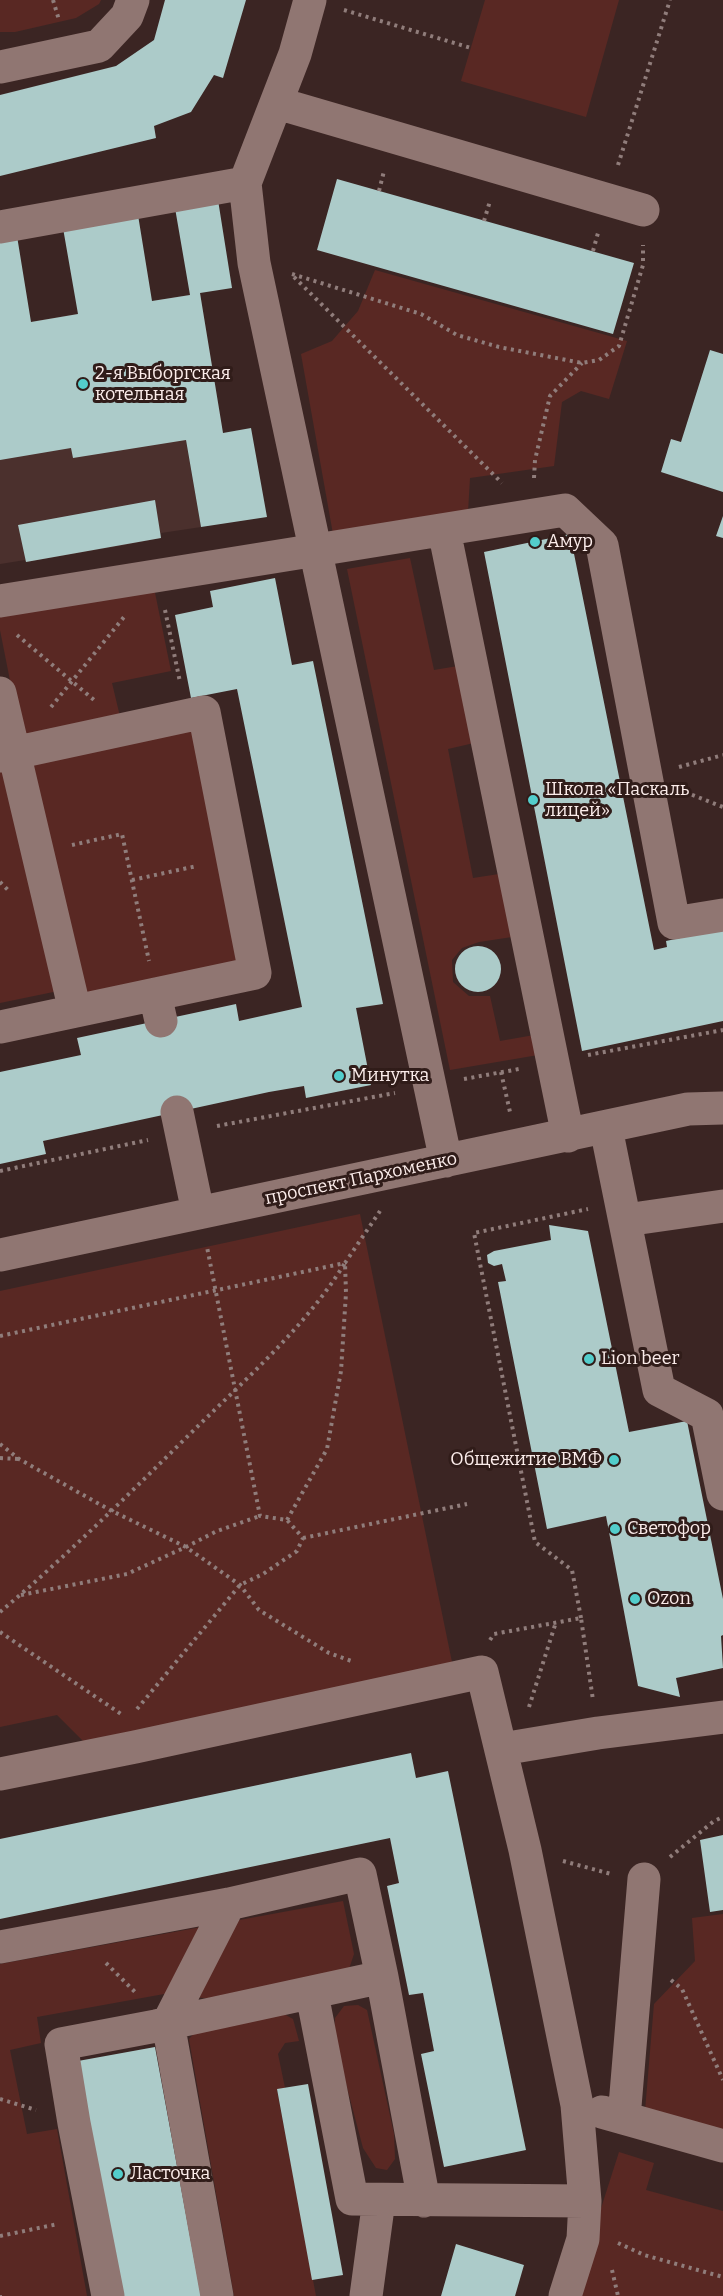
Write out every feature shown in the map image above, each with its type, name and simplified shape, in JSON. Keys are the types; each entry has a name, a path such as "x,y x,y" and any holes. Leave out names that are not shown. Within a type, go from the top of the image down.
{"street":[{"path":"0,67 99,46 127,16 133,0"},
{"path":"310,0 295,54 245,183 254,263 446,1161"},
{"path":"277,103 643,210"},
{"path":"0,227 245,183"},
{"path":"4,615 158,574 565,510 602,545 674,922 723,915"},
{"path":"444,530 568,1136"},
{"path":"0,693 7,755 37,852 75,1011"},
{"path":"0,1027 75,1011 158,1007 255,973 204,712 7,755"},
{"name":"проспект Пархоменко","path":"0,1255 202,1225 446,1161 688,1109 723,1108"},
{"path":"179,1122 202,1225"},
{"path":"606,1128 660,1390 707,1415 723,1494"},
{"path":"626,1220 723,1206"},
{"path":"0,1773 132,1733 482,1672 525,1850 578,2105 585,2201 583,2239 565,2296"},
{"path":"502,1749 598,1733 723,1717"},
{"path":"0,1947 229,1904 360,1874 382,1977 424,2201"},
{"path":"624,2118 644,1879"},
{"path":"217,2296 168,2023 229,1904"},
{"path":"108,2296 91,2217 61,2044 312,1994 382,1977"},
{"path":"312,1994 352,2199 585,2201"},
{"path":"578,2105 723,2146"},
{"path":"366,2296 379,2200"}],"path":[{"path":"310,0 471,48"},
{"path":"608,199 670,0"},
{"path":"254,263 420,314 457,335 499,347 582,363 599,360 619,346 643,265 643,210"},
{"path":"292,274 533,515"},
{"path":"533,515 535,460 550,396 582,363"},
{"path":"50,708 158,574"},
{"path":"158,574 187,716"},
{"path":"4,615 72,681 128,728"},
{"path":"37,852 122,834 158,1007"},
{"path":"132,880 233,858"},
{"path":"0,1171 179,1122 429,1086 723,1030"},
{"path":"0,1612 110,1510 271,1354 328,1289 382,1207"},
{"path":"594,1705 572,1570 535,1542 474,1233 596,1207"},
{"path":"202,1225 217,1291 260,1516"},
{"path":"0,1336 345,1263"},
{"path":"287,1520 327,1449 341,1371 346,1293 345,1263"},
{"path":"0,1444 19,1459 110,1510 186,1547 240,1585 259,1610 329,1653 362,1665"},
{"path":"0,1458 19,1459"},
{"path":"303,1538 467,1504"},
{"path":"20,1595 127,1574 217,1531 260,1516 287,1520 303,1538"},
{"path":"0,1632 132,1733 240,1585 263,1574 297,1551 303,1538"},
{"path":"489,1642 494,1634 581,1618"},
{"path":"528,1711 556,1623"},
{"path":"525,1850 604,1873 644,1879 714,1821 723,1817"},
{"path":"75,1933 168,2023"},
{"path":"638,1953 682,1989 723,2080"},
{"path":"585,2201 604,2237 644,2255 723,2277"},
{"path":"0,2236 91,2217"}],"shaded area":[{"path":"0,0 101,0 99,4 76,18 15,32 0,32"},
{"path":"485,0 619,0 586,117 461,81"},
{"path":"375,270 627,341 609,399 581,391 562,402 554,466 470,478 468,512 333,534 301,354 332,341 358,311"},
{"path":"200,293 223,433 186,441 201,527 161,533 161,538 125,545 26,562 25,560 0,564 0,327"},
{"path":"410,558 434,670 458,666 474,743 448,749 473,878 499,874 512,937 479,942 462,948 452,960 453,982 469,996 490,996 500,1041 540,1034 544,1054 450,1070 347,569"},
{"path":"153,583 171,671 112,683 122,725 23,746 0,630 0,609"},
{"path":"197,722 247,968 81,1001 24,759"},
{"path":"0,763 63,990 0,1003"},
{"path":"360,1214 453,1667 84,1742 57,1715 0,1727 0,1291"},
{"path":"343,1901 354,1954 349,1969 214,1999 164,1994 37,2017 41,2043 10,2050 27,2134 57,2129 87,2296 0,2296 0,1964"},
{"path":"723,1914 723,2130 645,2111 654,2004 695,1961 692,1918"},
{"path":"358,2005 367,2010 394,2134 395,2159 387,2170 376,2168 363,2148 334,2038 335,2018 344,2006"},
{"path":"282,2013 293,2019 299,2041 285,2043 278,2054 285,2088 277,2090 316,2296 234,2296 189,2039 199,2028"},
{"path":"619,2152 654,2163 646,2190 723,2211 723,2296 573,2296"}],"building":[{"path":"165,0 246,0 223,78 214,75 191,112 154,126 156,138 0,176 0,95 116,66 154,40"},
{"path":"337,179 634,263 613,334 317,250"},
{"path":"218,200 232,288 200,293 223,433 251,428 267,517 201,527 186,440 73,458 71,448 0,460 0,239 17,236 31,322 78,314 63,228 138,215 152,301 190,295 175,208"},
{"path":"710,350 723,354 723,492 661,472 671,439 681,442"},
{"path":"155,500 161,538 26,562 18,525"},
{"path":"723,516 723,538 716,536"},
{"path":"570,534 654,950 667,947 666,941 723,929 723,1021 582,1051 484,552"},
{"path":"275,578 292,665 313,661 383,1004 356,1008 371,1085 306,1098 304,1086 269,1092 43,1141 46,1154 0,1164 0,1072 81,1055 77,1038 236,1004 239,1021 302,1007 237,689 191,698 175,615 213,607 210,591"},
{"path":"478,946 494,953 501,969 494,985 478,992 462,985 455,969 462,953"},
{"name":"Общежитие ВМФ","path":"549,1225 588,1231 629,1432 687,1421 723,1599 723,1635 721,1636 723,1668 676,1678 680,1697 638,1686 606,1516 547,1529 498,1282 506,1281 502,1264 494,1266 488,1263 487,1255 494,1251 551,1240"},
{"path":"411,1753 416,1778 448,1771 526,2150 444,2167 421,2054 434,2051 423,1993 409,1995 387,1886 399,1883 390,1838 0,1919 0,1839"},
{"path":"723,1835 723,1910 710,1912 700,1840"},
{"path":"155,2047 201,2296 122,2296 78,2061"},
{"path":"308,2084 343,2275 312,2280 277,2089"},
{"path":"456,2244 524,2265 515,2296 441,2296"}],"place":[{"name":"2-я Выборгская котельная","path":"83,384"},
{"name":"Амур","path":"535,542"},
{"name":"Школа «Паскаль лицей»","path":"533,800"},
{"name":"Минутка","path":"339,1076"},
{"name":"Lion beer","path":"589,1359"},
{"name":"Общежитие ВМФ","path":"614,1460"},
{"name":"Светофор","path":"615,1529"},
{"name":"Ozon","path":"635,1599"},
{"name":"Ласточка","path":"118,2174"}]}
